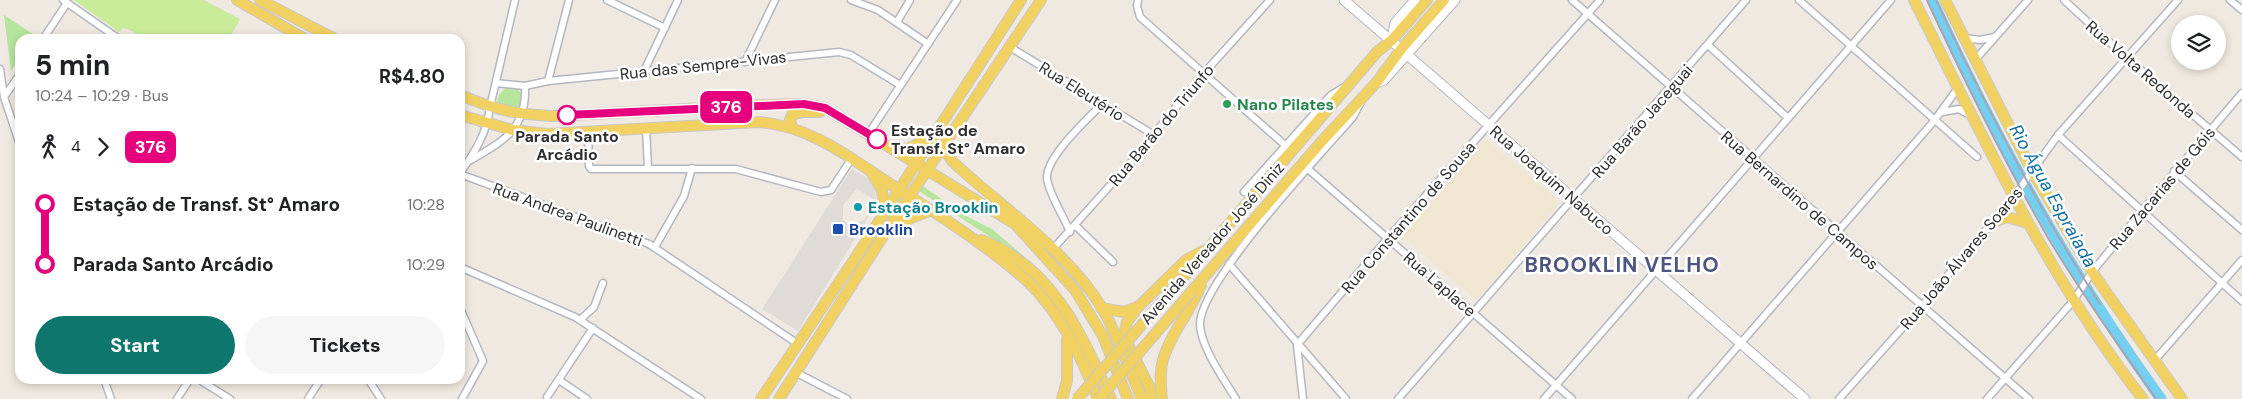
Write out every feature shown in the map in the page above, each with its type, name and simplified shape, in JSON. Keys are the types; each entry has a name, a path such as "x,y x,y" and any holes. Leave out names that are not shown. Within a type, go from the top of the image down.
{"main road":[{"path":"260,0 325,34"},
{"path":"761,399 900,190 1021,0"},
{"path":"779,399 890,226 1042,0"},
{"name":"Avenida Vereador José Diniz","path":"1077,399 1347,86 1378,52 1392,40 1427,0"},
{"name":"Avenida Vereador José Diniz","path":"1099,399 1295,172 1405,51 1444,0"},
{"path":"1914,0 2028,223 2138,397"},
{"path":"1945,0 2031,172 2090,275 2182,399"},
{"path":"238,1 296,34"},
{"path":"465,97 490,107 522,115 560,116 796,104 816,105 869,134 997,211 1050,248"},
{"path":"792,127 790,117 797,113 809,111 834,114"},
{"path":"465,116 513,130 547,134 759,122 792,127 829,144 932,210 971,236 1036,289 1057,316 1099,399"},
{"path":"888,146 908,149 938,131"},
{"path":"942,148 953,162 1072,269 1101,308 1139,396"},
{"path":"870,170 882,190 885,213"},
{"path":"976,183 997,211"},
{"path":"890,226 932,210"},
{"path":"1993,222 2007,216 2028,223"},
{"path":"1015,224 1075,290 1103,336 1128,399"},
{"path":"971,236 1008,253 1047,284 1065,307 1111,399"},
{"path":"1152,399 1150,388 1125,337 1127,322 1138,307 1186,260 1208,248"},
{"path":"1162,399 1161,371 1166,349 1196,298 1204,279"},
{"path":"1101,308 1124,312 1138,307"},
{"path":"1062,399 1067,381 1067,336"},
{"path":"1080,360 1087,399"}],"street":[{"path":"465,168 488,124 490,107 515,0"},
{"path":"548,81 569,0"},
{"path":"607,0 665,28"},
{"path":"644,71 678,0"},
{"path":"745,62 775,0"},
{"path":"851,0 878,10 928,44"},
{"path":"897,22 910,0"},
{"path":"869,134 957,0"},
{"path":"1138,0 1138,12 1147,23 1286,146"},
{"name":"Rua Barão do Triunfo","path":"1050,248 1070,232 1154,135 1204,73 1270,0"},
{"name":"Rua Joaquim Nabuco","path":"1344,0 1804,399"},
{"name":"Avenida Vereador José Diniz","path":"1392,40 1395,24 1415,0"},
{"name":"Avenida Vereador José Diniz","path":"1405,51 1455,0"},
{"name":"Rua Bernardino de Campos","path":"1572,0 2029,399"},
{"name":"Rua Constantino de Sousa","path":"1297,345 1388,238 1600,0"},
{"name":"Rua Barão Jaceguai","path":"1398,399 1672,88 1746,0"},
{"path":"1544,399 1891,0"},
{"path":"1975,60 2028,0"},
{"name":"Rua Volta Redonda","path":"2064,0 2128,59 2242,157"},
{"name":"Rua João Álvares Soares","path":"1839,399 1922,306 2014,197 2058,136 2128,59 2178,0"},
{"path":"2230,0 2242,10"},
{"path":"46,34 65,1 110,34"},
{"path":"1802,1 1934,121 1977,157"},
{"path":"1964,38 1980,40 1995,37"},
{"path":"1708,45 1788,118"},
{"name":"Rua Eleutério","path":"1010,47 1154,135"},
{"name":"Rua das Sempre-Vivas","path":"496,83 525,86 548,81 843,52 900,86"},
{"path":"0,69 4,97 15,131"},
{"path":"4,97 15,81"},
{"path":"470,161 498,145 513,130 522,115 526,99 525,86"},
{"name":"Avenida Vereador José Diniz","path":"1244,192 1331,95 1347,86"},
{"path":"1692,399 1941,113 1958,88"},
{"name":"Rua Zacarias de Góis","path":"1987,399 2075,298 2090,275 2174,171 2241,95"},
{"name":"Avenida Vereador José Diniz","path":"1236,399 1210,352 1200,329 1204,306 1240,248 1357,112 1363,96"},
{"path":"1070,232 1049,185 1048,170 1054,157 1103,103"},
{"path":"1941,113 1950,109 1959,109 1972,116"},
{"path":"646,128 648,168"},
{"path":"588,133 589,166 591,169 692,168 742,170 826,193 831,190 852,158"},
{"path":"2058,136 2242,301"},
{"path":"655,247 684,196 692,168"},
{"name":"Rua Laplace","path":"1308,169 1572,399"},
{"path":"2174,171 2242,230"},
{"name":"Rua Andrea Paulinetti","path":"465,176 638,238 655,247 798,344"},
{"path":"1075,225 1113,262"},
{"path":"2154,361 2242,260"},
{"path":"1229,264 1297,345 1346,399"},
{"path":"465,268 580,320 701,399"},
{"path":"580,320 594,307 603,282"},
{"path":"462,399 483,361 465,320"},
{"path":"548,397 593,328"},
{"path":"1297,345 1303,399"},
{"path":"797,373 847,399"},
{"path":"559,380 587,399"},
{"path":"107,384 111,399"},
{"path":"177,399 187,384"},
{"path":"206,384 230,399"},
{"path":"308,399 317,384"},
{"path":"371,384 381,399"}],"shaded area":[{"path":"1486,140 1555,197 1557,201 1556,206 1523,246 1478,298 1475,299 1401,235 1482,142"},
{"path":"852,169 873,181 877,203 798,331 762,309","holes":["857,189 875,200 863,221 847,224 843,219 843,205"]}],"green space":[{"path":"74,0 204,0 240,19 232,34 137,34 123,28 119,32"},
{"path":"4,15 32,34 15,34 15,65 11,71"},
{"path":"506,87 516,88 522,94 520,109 497,103 499,95"},
{"path":"923,186 964,215 992,229 1034,265 919,191"}],"waterway":[{"name":"Rio Água Espraiada","path":"1932,0 1982,104 2037,205 2096,304 2161,399"}],"railway":[{"path":"1927,0 1984,119 2047,236 2086,298 2156,399"},
{"path":"1936,0 1973,78 2033,193 2100,304"}],"bus line":[{"name":"376","path":"567,115 804,104 825,108 877,139"}],"place":[{"name":"Nano Pilates","path":"1227,104"},
{"name":"Parada Santo Arcádio","path":"567,115"},
{"name":"Estação de Transf. St° Amaro","path":"877,139"},
{"name":"Estação Brooklin","path":"858,207"},
{"name":"Brooklin","path":"838,229"}],"district":[{"name":"BROOKLIN VELHO","path":"1622,265"}]}
